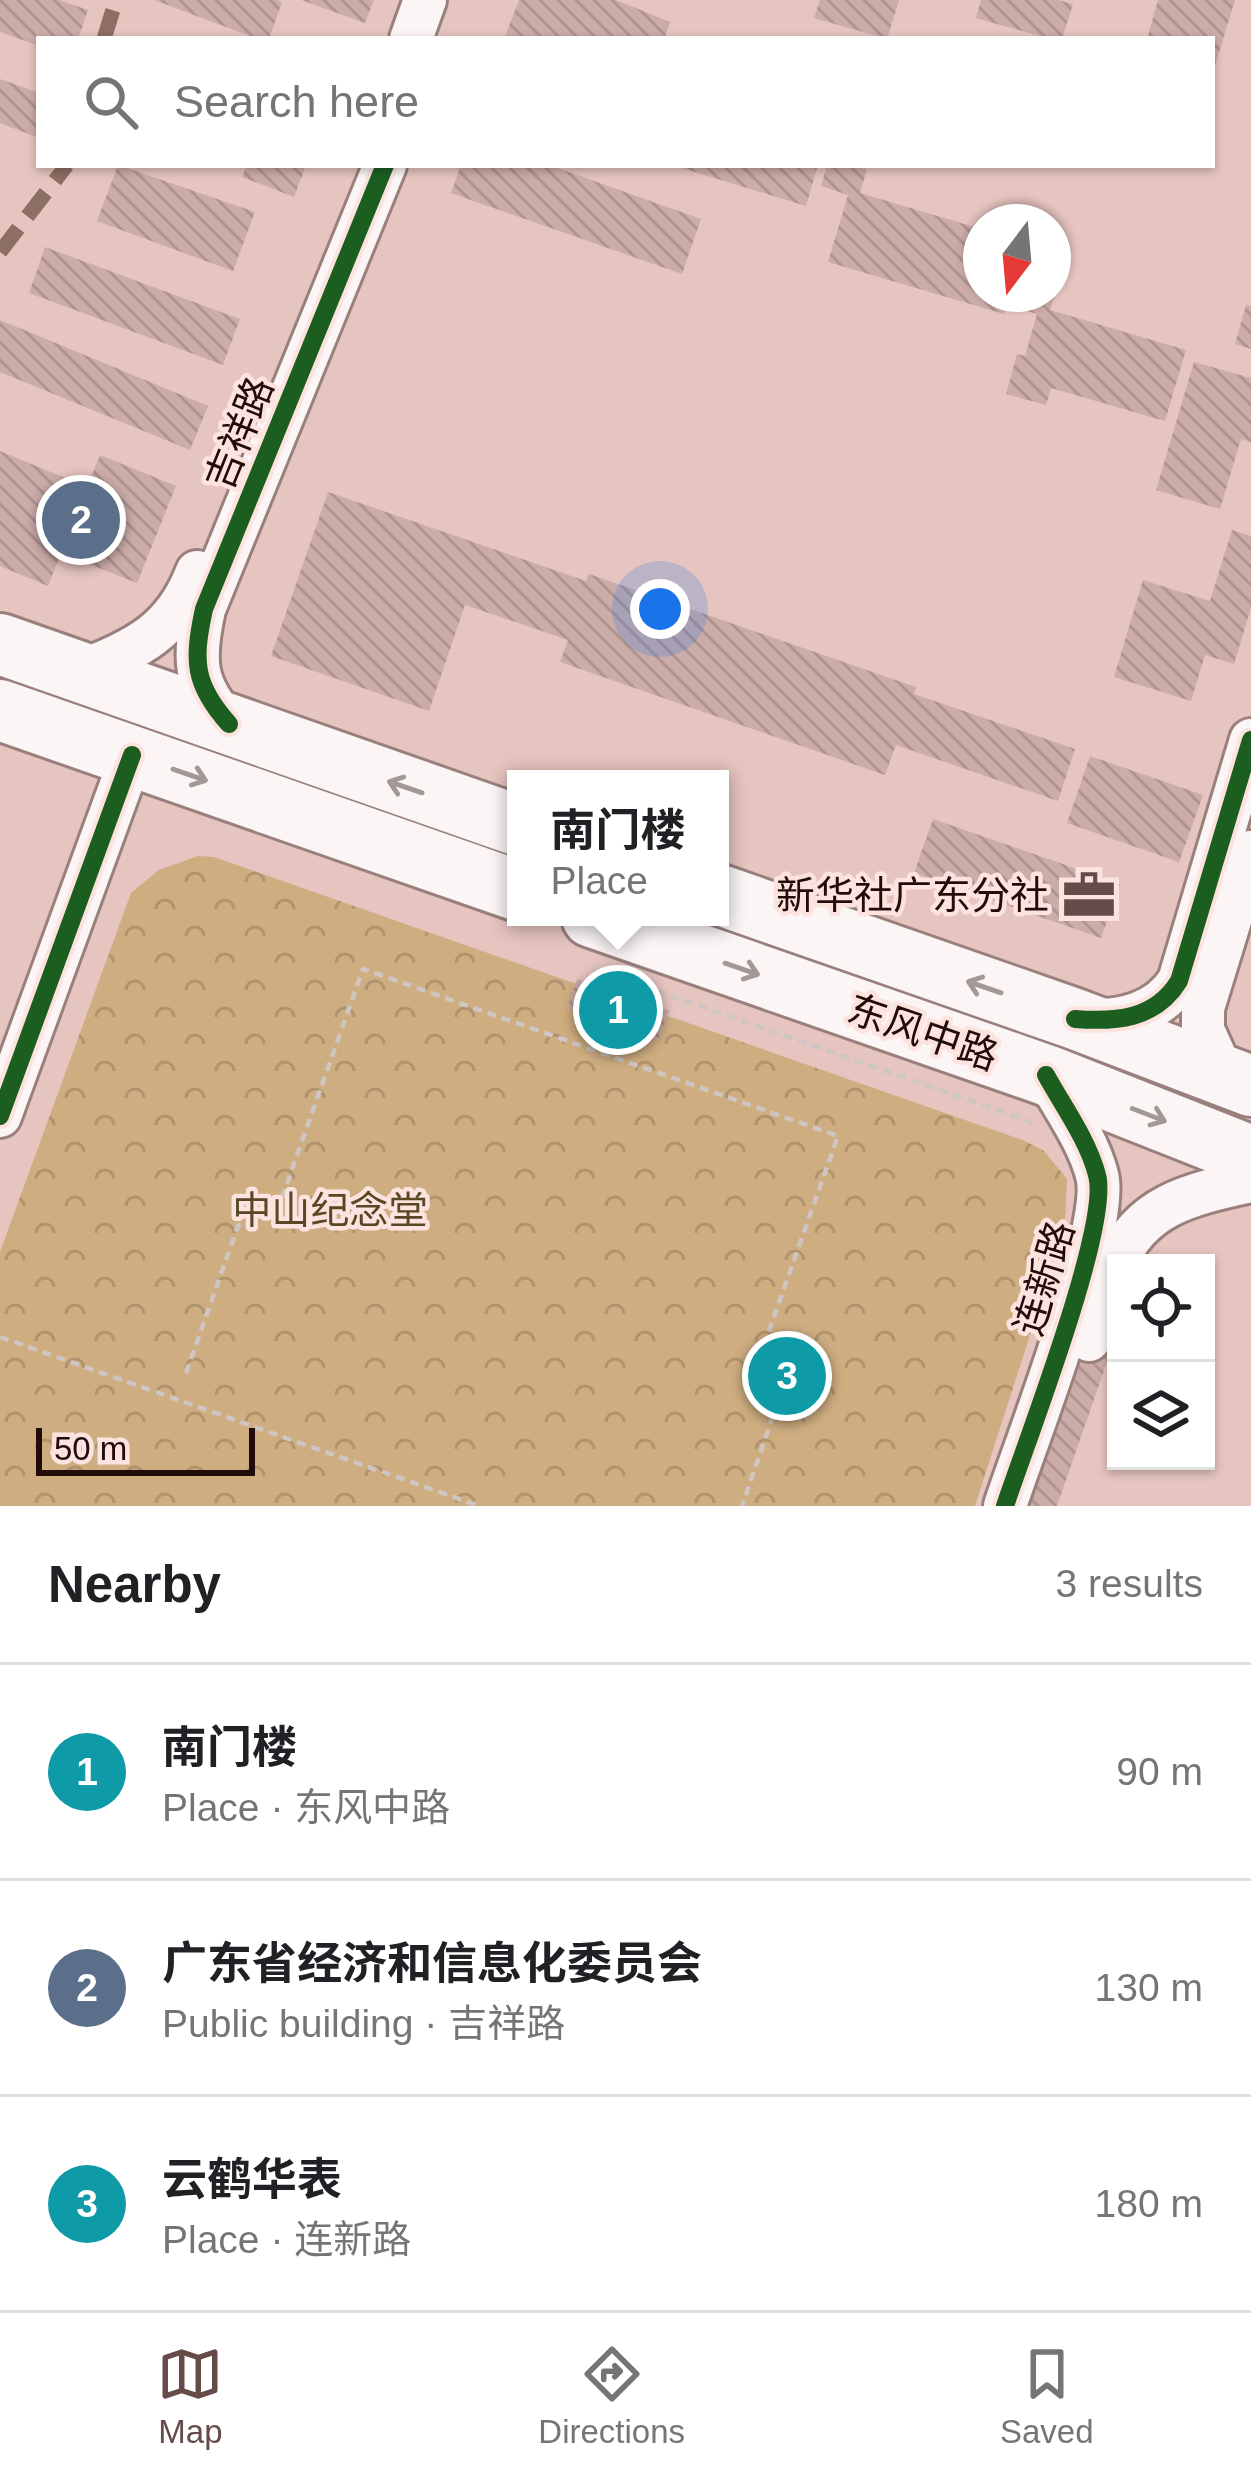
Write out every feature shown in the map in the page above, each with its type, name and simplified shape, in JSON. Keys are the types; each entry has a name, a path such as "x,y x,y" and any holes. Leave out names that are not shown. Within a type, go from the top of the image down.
{"highway":[{"path":"0,644 507,822"},
{"path":"0,710 507,887"},
{"name":"东风中路","path":"729,898 1237,1080"},
{"name":"东风中路","path":"621,944 1046,1075 1251,1156"}],"street":[{"path":"411,36 425,0"},
{"path":"438,36 452,0"},
{"name":"吉祥路","path":"82,671 147,640 186,601 360,168"},
{"name":"吉祥路","path":"229,724 212,705 199,677 195,651 204,609 384,168"},
{"path":"1075,1019 1115,1022 1150,1009 1173,992 1188,961 1251,740"},
{"path":"0,1116 131,755"},
{"path":"1237,1080 1203,1030 1203,1008 1251,852"},
{"name":"连新路","path":"1005,1506 1101,1199 1088,1152 1046,1075"},
{"name":"连新路","path":"1121,1254 1151,1214 1194,1194 1251,1181"},
{"name":"连新路","path":"1033,1506 1107,1289"}],"path":[{"path":"602,1052 621,944 1026,1120 1043,1134"},
{"path":"186,1373 238,1226 279,1207 363,969 838,1136 754,1373 778,1402 742,1506"},
{"path":"0,1337 479,1506"}],"green space":[{"name":"中山纪念堂","path":"198,856 214,857 1044,1151 1067,1179 1065,1226 975,1506 0,1506 0,1252 131,893 159,870"}],"building":[{"path":"0,0 59,0 88,10 79,36 36,36 36,45 0,32"},
{"path":"154,0 282,2 270,36 250,36"},
{"path":"301,0 374,0 365,23"},
{"path":"519,0 616,0 670,22 665,36 505,36"},
{"path":"820,0 899,0 888,36 814,18"},
{"path":"981,0 1073,4 1063,36 1039,36 976,18"},
{"path":"1158,0 1235,0 1215,65 1215,36 1148,36"},
{"path":"0,79 36,92 36,137 0,123"},
{"path":"117,168 255,212 233,271 97,221"},
{"path":"246,168 305,168 294,197 242,177"},
{"path":"460,168 557,168 701,219 682,274 451,193"},
{"path":"682,168 817,168 806,206"},
{"path":"826,168 867,169 860,193 963,224 963,302 828,262 848,195 821,186"},
{"path":"45,247 240,319 223,365 29,293"},
{"path":"1246,305 1251,306 1251,349 1235,344"},
{"path":"1030,312 1057,312 1186,350 1165,421 1051,388 1046,405 1006,394 1017,354 1025,356 1037,314"},
{"path":"0,320 208,406 190,450 0,372"},
{"path":"1194,362 1251,378 1251,442 1241,439 1220,509 1156,490"},
{"path":"0,451 87,487 100,455 176,486 137,583 61,553 48,586 0,566"},
{"path":"328,492 586,581 589,574 916,687 914,694 1075,749 1058,801 896,745 885,775 560,662 568,640 465,605 429,711 271,656"},
{"path":"1232,530 1251,536 1251,608 1234,664 1205,655 1191,701 1114,677 1143,580 1210,601"},
{"path":"1090,756 1203,795 1179,862 1067,823"},
{"path":"933,819 1120,884 1101,938 914,873"},
{"path":"577,979 669,1011 658,1040 567,1008"},
{"path":"1094,1201 1155,1222 1144,1254 1107,1254 1107,1362 1057,1506 989,1506"}],"marked path":[{"path":"105,36 116,0"},
{"path":"0,252 65,168"}],"cycle path":[{"path":"229,724 208,696 199,671 204,609 384,168"},
{"path":"1075,1019 1133,1016 1158,1004 1179,981 1251,740"},
{"path":"0,1116 132,755"},
{"path":"1005,1506 1079,1286 1098,1201 1097,1175 1088,1149 1046,1075"}],"place":[{"name":"广东省经济和信息化委员会","path":"81,520"},
{"name":"新华社广东分社","path":"1089,895"},
{"name":"南门楼","path":"618,1010"},
{"name":"云鹤华表","path":"787,1376"}]}
